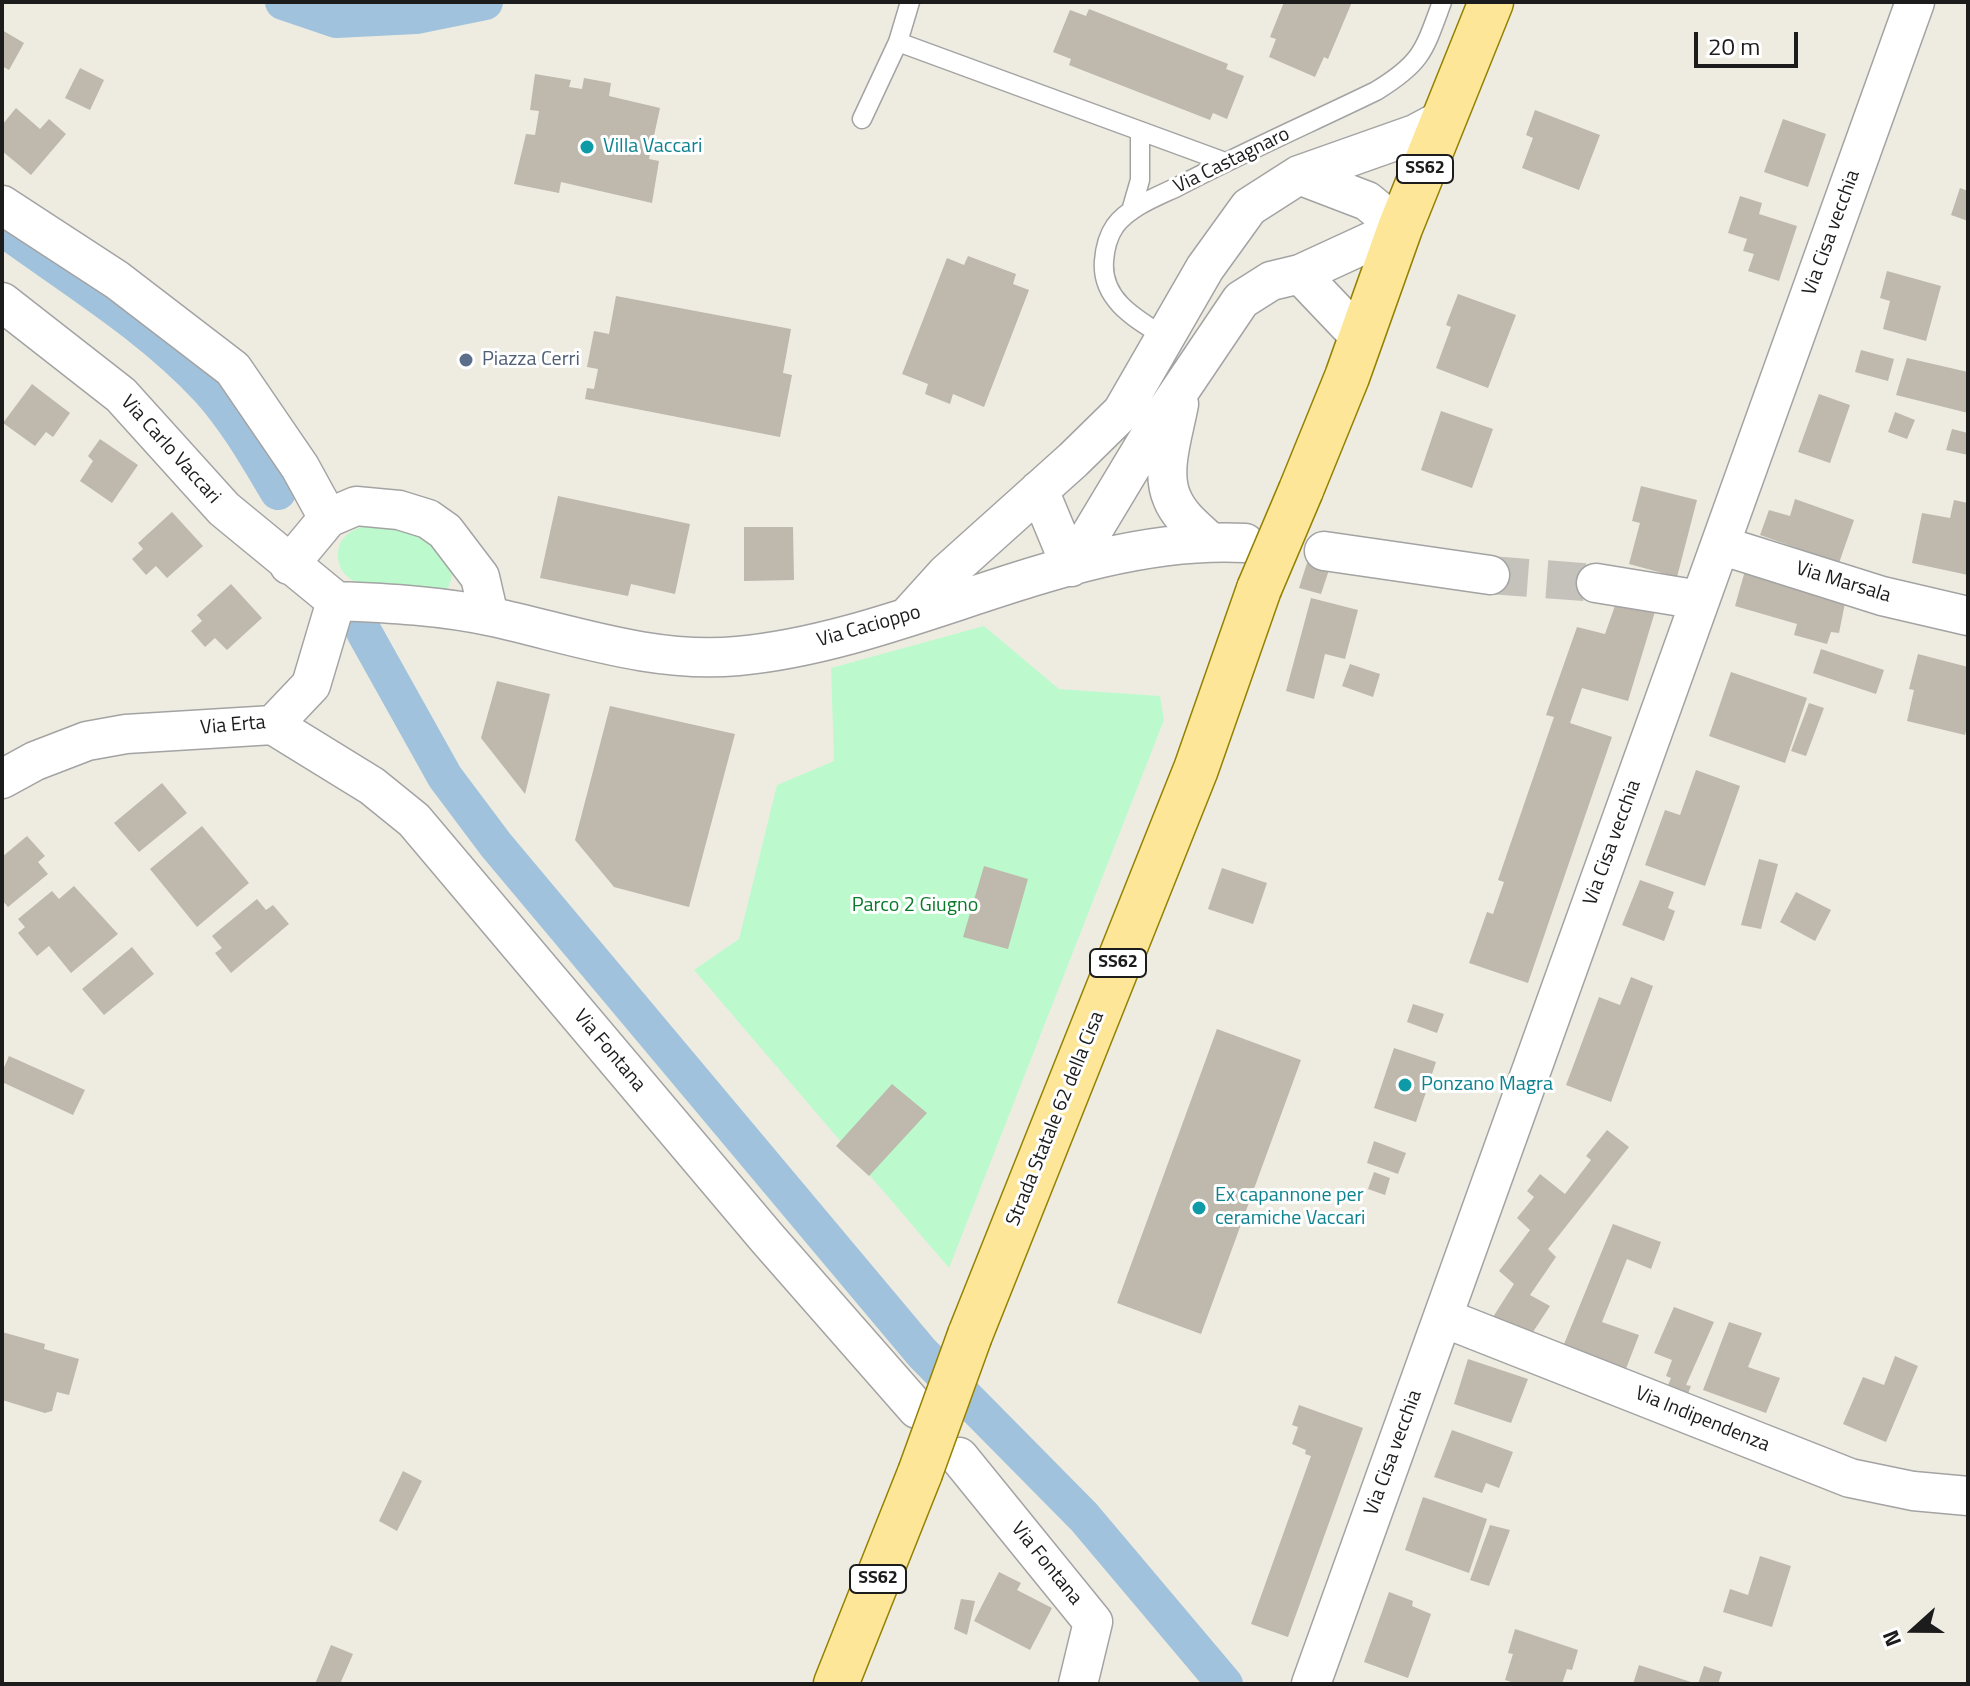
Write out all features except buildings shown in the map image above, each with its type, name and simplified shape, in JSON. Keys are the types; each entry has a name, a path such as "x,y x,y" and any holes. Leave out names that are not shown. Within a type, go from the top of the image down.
{"main road":[{"name":"SS62","path":"1360,337 1400,228 1491,2"},
{"name":"Strada Statale 62 della Cisa","path":"940,1465 970,1335 1196,769 1259,589 1347,377 1360,337"},
{"name":"SS62","path":"836,1684 940,1465"}],"street":[{"name":"Via Cisa vecchia","path":"1311,1684 1915,2"},
{"path":"908,616 946,574 1122,412 1205,268 1249,207 1299,175 1415,134 1445,118"},
{"path":"1071,567 1154,429 1241,300 1271,281 1300,274 1400,228 1367,201 1299,175"},
{"path":"2,205 117,280 233,369 300,467 328,518"},
{"path":"1300,274 1360,337"},
{"name":"Via Carlo Vaccari","path":"2,302 121,395 224,509 336,601"},
{"name":"Via Cacioppo","path":"489,616 574,638 652,653 695,658 776,651 1138,550 1227,542 1183,516 1171,498 1167,473 1181,392"},
{"path":"1039,490 1071,567"},
{"path":"289,565 328,518 356,506 399,510 428,519 445,531 480,577 489,616 373,602 336,601"},
{"name":"Via Marsala","path":"1720,545 1882,596 1968,616"},
{"path":"1324,551 1490,575"},
{"path":"1596,583 1700,600"},
{"name":"Via Erta","path":"2,779 35,761 87,741 126,734 273,725 311,685 336,601"},
{"name":"Via Fontana","path":"273,725 372,786 414,820 767,1238 917,1409"},
{"name":"Via Indipendenza","path":"1444,1318 1850,1478 1913,1491 1968,1496"},
{"name":"Via Fontana","path":"940,1465 1093,1622 1078,1684"}],"lane":[{"path":"862,119 898,42 910,2"},
{"name":"Via Castagnaro","path":"1165,337 1131,317 1109,292 1104,270 1106,245 1115,226 1131,211 1398,77 1415,63 1428,41 1442,2"},
{"path":"898,42 1225,162"},
{"path":"1131,211 1140,180 1140,131"}],"green space":[{"path":"375,522 418,525 453,573 449,586 444,590 395,590 362,584 349,578 340,567 338,552 342,540 351,532"},
{"name":"Parco 2 Giugno","path":"984,626 1059,689 1160,696 1164,720 949,1268 694,970 739,939 777,785 834,761 831,668"}],"waterway":[{"path":"283,2 336,20 416,16 485,2"},
{"path":"2,228 110,304 186,367 228,414 278,492"},
{"path":"364,632 445,777 496,845 922,1353 1084,1517 1225,1684"}],"tunnel":[{"path":"1490,575 1596,583"}],"place":[{"name":"Villa Vaccari","path":"587,147"},
{"name":"Piazza Cerri","path":"466,360"},
{"name":"Ponzano Magra","path":"1405,1085"},
{"name":"Ex capannone per ceramiche Vaccari","path":"1199,1208"}]}
